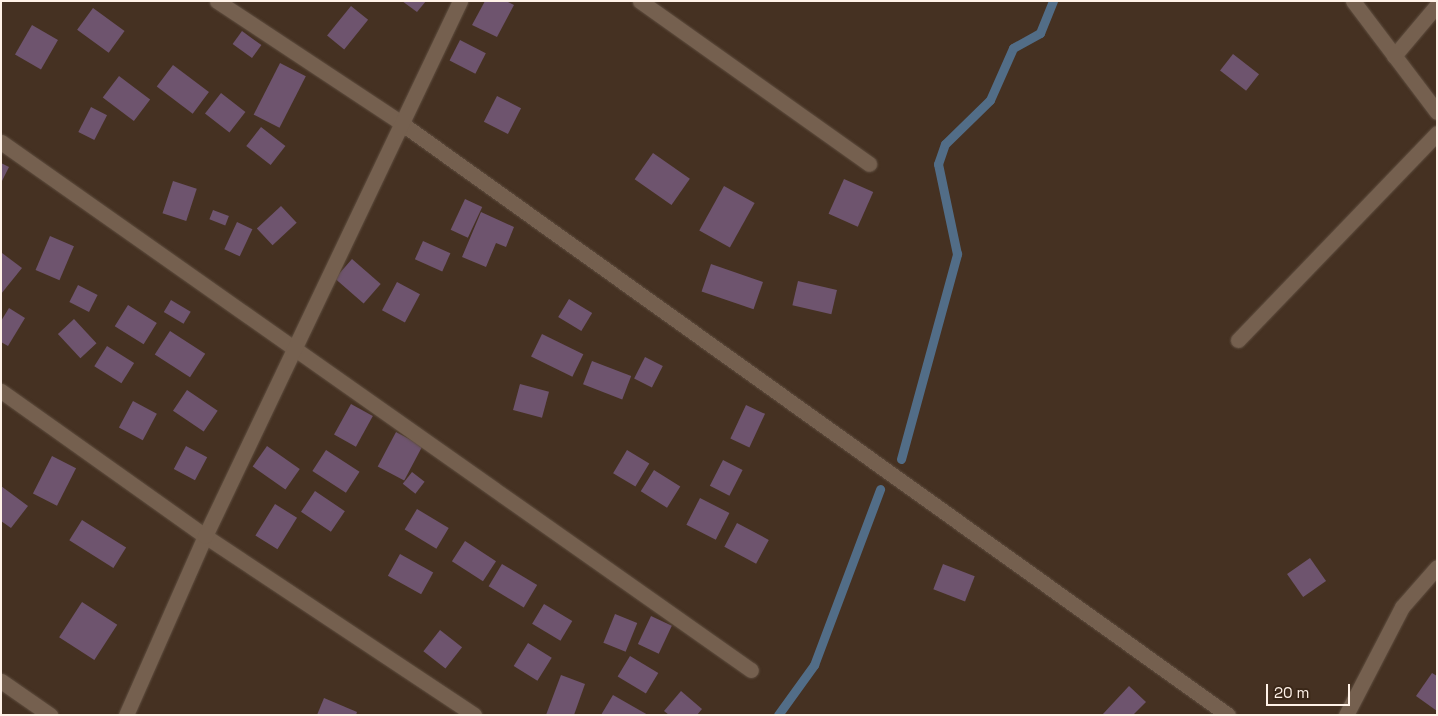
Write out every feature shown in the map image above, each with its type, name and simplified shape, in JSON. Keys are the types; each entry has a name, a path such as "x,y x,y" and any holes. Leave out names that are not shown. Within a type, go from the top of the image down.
{"street":[{"path":"216,1 401,123 1228,715"},
{"path":"126,715 205,536 460,1"},
{"path":"1353,1 1437,112"},
{"path":"647,3 869,164"},
{"path":"1394,56 1437,5"},
{"path":"1238,340 1437,133"},
{"path":"1,142 294,346 751,670"},
{"path":"1,390 205,536 474,715"},
{"path":"1346,715 1402,607 1437,567"},
{"path":"1,681 50,715"}],"building":[{"path":"402,1 426,1 417,12"},
{"path":"485,1 506,1 514,5 497,37 472,25"},
{"path":"351,6 368,20 344,49 327,36"},
{"path":"93,8 125,31 109,53 77,30"},
{"path":"32,25 58,40 41,69 15,54"},
{"path":"242,31 261,45 252,58 233,44"},
{"path":"460,40 486,53 475,74 450,60"},
{"path":"1233,54 1259,74 1246,91 1220,71"},
{"path":"280,63 306,76 280,128 254,115"},
{"path":"173,65 209,92 193,114 157,87"},
{"path":"119,76 150,99 134,121 103,98"},
{"path":"221,93 245,112 229,133 205,113"},
{"path":"497,96 521,108 508,134 484,122"},
{"path":"91,107 107,115 94,140 78,132"},
{"path":"261,127 285,146 271,165 246,146"},
{"path":"653,153 690,179 672,205 635,179"},
{"path":"1,163 9,167 1,183"},
{"path":"844,179 873,192 858,227 829,214"},
{"path":"173,181 197,189 186,221 162,213"},
{"path":"724,186 755,203 730,248 699,231"},
{"path":"465,199 482,207 468,238 451,230"},
{"path":"281,206 297,223 273,245 257,229"},
{"path":"213,210 229,216 225,225 209,219"},
{"path":"481,212 514,227 506,247 496,243 486,267 462,257"},
{"path":"237,222 252,229 240,256 224,249"},
{"path":"50,236 74,246 59,280 36,270"},
{"path":"423,241 450,253 442,271 415,259"},
{"path":"1,254 22,268 1,294"},
{"path":"352,259 381,284 364,304 335,279"},
{"path":"711,264 763,282 754,309 702,291"},
{"path":"798,281 837,290 831,314 792,305"},
{"path":"397,282 420,294 405,322 382,310"},
{"path":"78,285 98,295 89,312 69,302"},
{"path":"569,299 592,313 581,331 558,317"},
{"path":"171,300 191,312 184,324 164,312"},
{"path":"128,305 157,323 144,344 115,326"},
{"path":"9,308 25,318 8,346 1,342 1,321"},
{"path":"74,319 97,343 80,358 58,334"},
{"path":"170,331 205,354 190,377 155,354"},
{"path":"542,334 583,354 572,377 531,356"},
{"path":"107,346 134,363 121,383 94,366"},
{"path":"645,357 663,366 652,387 634,378"},
{"path":"592,361 631,376 622,399 583,384"},
{"path":"520,384 549,392 542,418 513,410"},
{"path":"187,390 218,411 204,431 173,411"},
{"path":"133,401 157,414 143,440 119,427"},
{"path":"351,404 373,416 356,447 334,435"},
{"path":"746,405 765,414 749,447 730,439"},
{"path":"396,432 422,446 404,481 378,466"},
{"path":"186,446 207,457 195,480 174,469"},
{"path":"267,446 300,469 285,489 253,466"},
{"path":"326,450 360,472 346,493 312,471"},
{"path":"627,450 649,463 635,487 613,473"},
{"path":"52,456 76,468 57,506 33,493"},
{"path":"723,460 743,470 729,496 710,486"},
{"path":"654,470 680,486 667,508 641,491"},
{"path":"412,472 425,482 415,494 403,484"},
{"path":"1,486 28,506 11,528 1,521"},
{"path":"315,491 345,511 331,532 301,512"},
{"path":"700,498 729,513 716,540 686,525"},
{"path":"275,504 297,518 277,549 255,535"},
{"path":"417,509 449,528 436,549 405,530"},
{"path":"82,520 126,548 113,568 69,540"},
{"path":"737,523 769,540 756,564 724,547"},
{"path":"465,541 496,561 483,581 452,561"},
{"path":"400,554 433,572 421,594 388,576"},
{"path":"1310,558 1326,581 1303,597 1287,574"},
{"path":"502,564 537,585 524,607 489,586"},
{"path":"943,564 975,576 965,601 933,589"},
{"path":"82,602 117,625 94,660 59,637"},
{"path":"544,604 572,621 560,641 532,624"},
{"path":"615,614 637,623 626,652 603,643"},
{"path":"651,616 672,626 659,654 638,644"},
{"path":"440,630 462,647 445,669 423,651"},
{"path":"528,643 552,658 537,681 514,666"},
{"path":"630,656 658,673 646,694 618,677"},
{"path":"1432,673 1437,676 1437,711 1416,696"},
{"path":"561,675 585,684 574,715 546,715"},
{"path":"1129,686 1146,702 1133,715 1102,715"},
{"path":"681,691 702,709 697,715 669,715 664,711"},
{"path":"613,695 648,715 601,715"},
{"path":"324,698 357,712 356,715 317,715"}],"waterway":[{"path":"901,459 957,254 938,164 945,144 990,100 1013,48 1040,33 1053,1"},
{"path":"778,715 814,665 880,489"}]}
